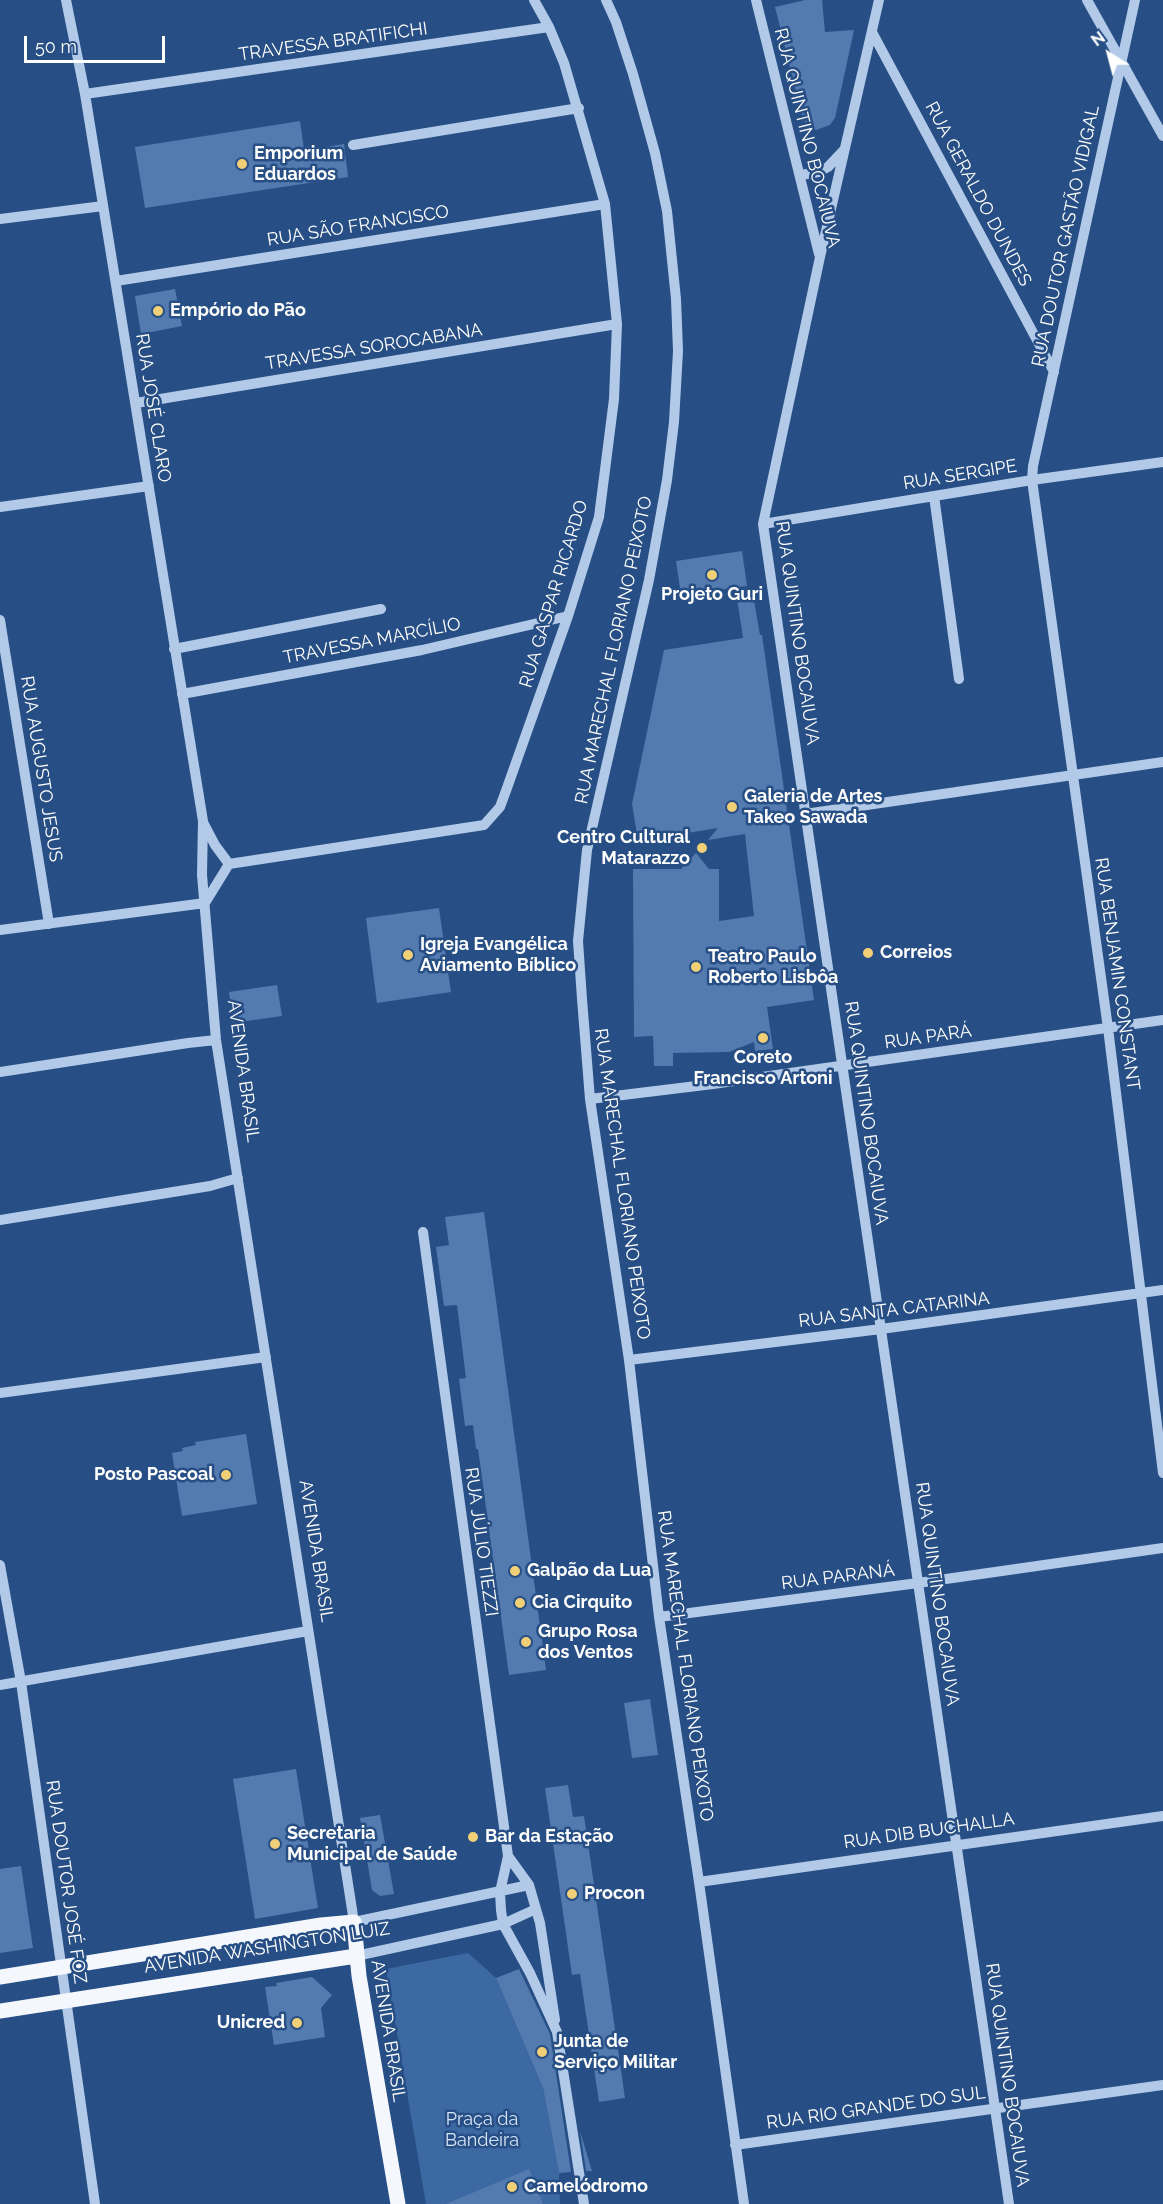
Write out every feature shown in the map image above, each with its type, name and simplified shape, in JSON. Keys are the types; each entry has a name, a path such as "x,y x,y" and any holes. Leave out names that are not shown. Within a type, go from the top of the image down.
{"main road":[{"name":"AVENIDA BRASIL","path":"354,1922 356,1956 398,2204"},
{"name":"AVENIDA WASHINGTON LUIZ","path":"0,1977 354,1922"},
{"name":"AVENIDA WASHINGTON LUIZ","path":"0,2011 356,1956"}],"street":[{"name":"RUA JOSÉ CLARO","path":"66,0 85,94 203,821 202,875 205,903"},
{"name":"RUA GASPAR RICARDO","path":"229,864 484,825 500,807 568,616 599,518 614,399 617,324 605,204 579,108 564,63 549,27 534,0"},
{"name":"RUA MARECHAL FLORIANO PEIXOTO","path":"606,0 616,22 633,74 655,153 667,210 675,278 678,351 674,422 667,480 649,580 587,850 578,941 590,1099 629,1360 659,1617 744,2204"},
{"name":"RUA QUINTINO BOCAIUVA","path":"756,0 820,257 763,524 1009,2204"},
{"path":"820,257 879,0"},
{"path":"1086,0 1163,136"},
{"name":"RUA DOUTOR GASTÃO VIDIGAL","path":"1032,480 1033,466 1135,0"},
{"name":"TRAVESSA BRATIFICHI","path":"85,94 549,27"},
{"name":"RUA GERALDO DUNDES","path":"872,32 1054,372"},
{"path":"353,145 579,108"},
{"path":"801,175 819,172 828,167 844,149"},
{"name":"RUA SÃO FRANCISCO","path":"116,281 605,204"},
{"path":"0,219 103,207"},
{"name":"TRAVESSA SOROCABANA","path":"136,403 617,324"},
{"name":"RUA SERGIPE","path":"763,524 1032,480 1163,462"},
{"name":"RUA BENJAMIN CONSTANT","path":"1032,480 1108,1028 1163,1473"},
{"path":"0,507 149,486"},
{"path":"934,496 959,679"},
{"path":"174,649 381,609"},
{"name":"TRAVESSA MARCÍLIO","path":"182,694 422,650 568,616"},
{"name":"RUA AUGUSTO JESUS","path":"0,620 49,924"},
{"path":"805,814 1163,762"},
{"name":"RUA JOSÉ CLARO","path":"203,821 215,845 229,864"},
{"path":"0,930 205,903 229,864"},
{"name":"AVENIDA BRASIL","path":"205,903 216,1040 354,1922"},
{"name":"RUA PARÁ","path":"590,1099 1163,1020"},
{"path":"0,1072 188,1042 216,1040"},
{"path":"0,1220 210,1186 238,1178"},
{"name":"RUA JÚLIO TIEZZI","path":"423,1232 507,1856 500,1892 503,1924"},
{"name":"RUA SANTA CATARINA","path":"629,1360 881,1329 1163,1290"},
{"path":"0,1394 266,1357"},
{"name":"RUA PARANÁ","path":"659,1617 1163,1548"},
{"name":"RUA DOUTOR JOSÉ FOZ","path":"0,1565 21,1682 95,2204"},
{"path":"0,1685 308,1631"},
{"name":"RUA DIB BUCHALLA","path":"699,1881 957,1843 1163,1816"},
{"name":"RUA JÚLIO TIEZZI","path":"507,1856 529,1885 540,1923 584,2204"},
{"name":"AVENIDA WASHINGTON LUIZ","path":"354,1922 529,1885"},
{"name":"AVENIDA WASHINGTON LUIZ","path":"356,1956 503,1924 536,1909"},
{"path":"503,1924 530,1973 557,2032"},
{"name":"RUA RIO GRANDE DO SUL","path":"735,2145 1163,2085"}],"green space":[{"name":"Praça da Bandeira","path":"468,1953 496,1978 543,2088 559,2173 560,2204 426,2204 386,1969"}],"building":[{"path":"805,0 822,0 825,32 854,30 835,118 830,125 816,130 808,126 803,119 775,7"},
{"name":"Emporium Eduardos","path":"300,121 304,150 344,144 348,177 145,208 135,147"},
{"name":"Empório do Pão","path":"175,289 182,326 141,334 135,296"},
{"name":"Projeto Guri","path":"742,551 747,586 681,595 676,561"},
{"path":"753,595 760,635 762,635 814,1000 767,1007 773,1049 755,1051 754,1042 729,1052 673,1053 673,1066 654,1066 653,1036 634,1037 633,869 681,869 696,853 709,869 719,869 719,921 754,916 745,834 708,840 718,828 638,841 632,804 664,650 743,638 737,598"},
{"name":"Igreja Evangélica Aviamento Bíblico","path":"439,908 451,992 377,1003 366,918"},
{"path":"277,985 282,1016 233,1023 229,992"},
{"path":"484,1212 546,1670 509,1675 478,1449 476,1449 473,1425 465,1426 459,1379 466,1378 457,1305 444,1306 436,1247 449,1245 445,1217"},
{"name":"Posto Pascoal","path":"246,1434 257,1504 182,1516 172,1453 196,1445 195,1442"},
{"path":"650,1699 658,1755 632,1758 624,1703"},
{"name":"Secretaria Municipal de Saúde","path":"296,1769 318,1908 255,1919 233,1779"},
{"path":"568,1785 573,1817 584,1816 625,2098 599,2102 580,1974 572,1975 545,1788"},
{"path":"380,1815 394,1894 380,1896 372,1890 360,1818"},
{"path":"21,1866 33,1948 0,1953 0,1869"},
{"name":"Junta de Serviço Militar","path":"519,1969 550,2034 571,2172 559,2173 543,2088 496,1978"},
{"name":"Unicred","path":"312,1977 332,1995 321,2008 325,2037 274,2045 265,1987"},
{"path":"580,2131 592,2171 586,2171"},
{"name":"Camelódromo","path":"529,2169 543,2204 446,2204"}],"place":[{"name":"Emporium Eduardos","path":"242,164"},
{"name":"Empório do Pão","path":"158,311"},
{"name":"Projeto Guri","path":"712,575"},
{"name":"Galeria de Artes Takeo Sawada","path":"732,807"},
{"name":"Centro Cultural Matarazzo","path":"702,848"},
{"name":"Correios","path":"868,953"},
{"name":"Igreja Evangélica Aviamento Bíblico","path":"408,955"},
{"name":"Teatro Paulo Roberto Lisbôa","path":"696,967"},
{"name":"Coreto Francisco Artoni","path":"763,1038"},
{"name":"Posto Pascoal","path":"226,1475"},
{"name":"Galpão da Lua","path":"515,1571"},
{"name":"Cia Cirquito","path":"520,1603"},
{"name":"Grupo Rosa dos Ventos","path":"526,1642"},
{"name":"Bar da Estação","path":"473,1837"},
{"name":"Secretaria Municipal de Saúde","path":"275,1844"},
{"name":"Procon","path":"572,1894"},
{"name":"Unicred","path":"297,2023"},
{"name":"Junta de Serviço Militar","path":"542,2052"},
{"name":"Camelódromo","path":"512,2187"}]}
